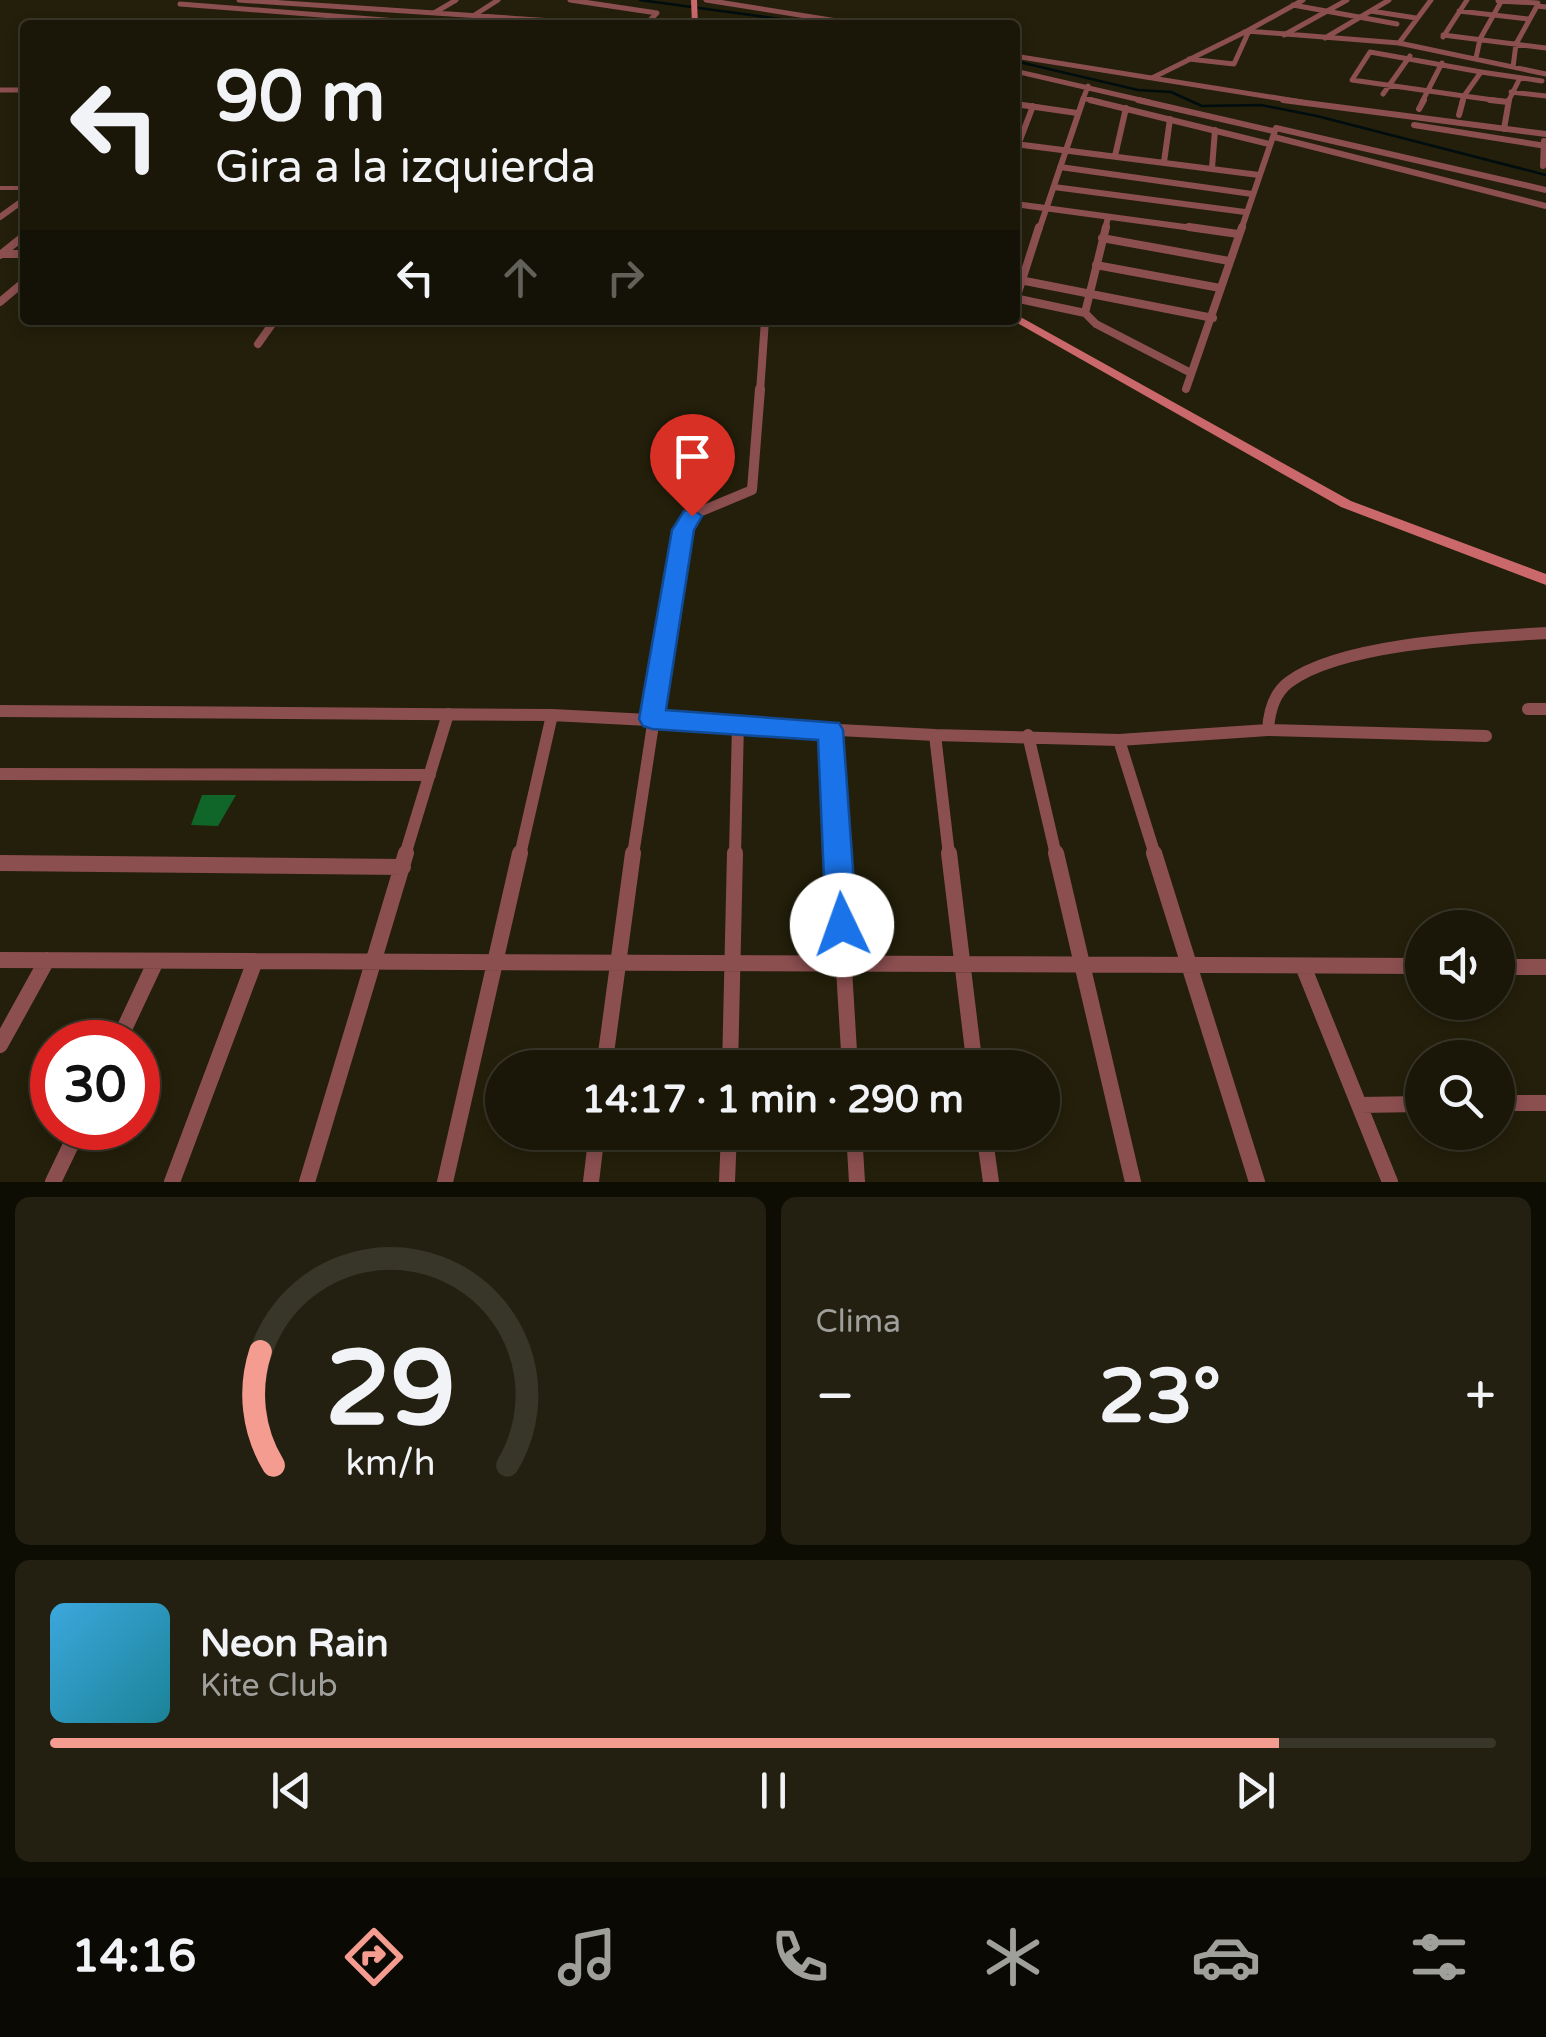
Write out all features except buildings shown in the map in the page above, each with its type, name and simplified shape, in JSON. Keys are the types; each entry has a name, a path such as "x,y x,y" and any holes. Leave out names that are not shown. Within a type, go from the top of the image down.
{"main road":[{"path":"1020,310 1346,504 1546,576"}],"street":[{"path":"239,0 535,20"},
{"path":"316,5 325,0"},
{"path":"354,8 368,0"},
{"path":"394,10 413,0"},
{"path":"434,13 456,0"},
{"path":"473,16 498,0"},
{"path":"570,0 657,13 650,20"},
{"path":"706,0 831,20"},
{"path":"1150,78 1303,0"},
{"path":"1284,34 1348,0"},
{"path":"1325,38 1389,0"},
{"path":"1398,43 1431,0"},
{"path":"1448,0 1466,1"},
{"path":"1494,0 1546,7"},
{"path":"1476,58 1480,39 1502,0"},
{"path":"1443,51 1443,35 1466,1"},
{"path":"1513,68 1516,44 1538,3"},
{"path":"180,4 384,20"},
{"path":"1293,5 1410,26"},
{"path":"1371,11 1416,18"},
{"path":"1458,11 1546,20"},
{"path":"1365,42 1397,24"},
{"path":"1245,31 1398,43 1476,58 1546,81"},
{"path":"1188,59 1234,64 1248,33 1245,31"},
{"path":"1443,35 1546,48"},
{"path":"1508,102 1352,80 1370,52 1410,56 1518,80 1546,81"},
{"path":"1383,94 1410,56"},
{"path":"1020,57 1442,125 1545,146"},
{"path":"1419,109 1442,64"},
{"path":"1459,115 1464,96 1481,72"},
{"path":"1020,73 1088,86 1272,138 1546,206"},
{"path":"1492,155 1494,137 1518,80"},
{"path":"1020,296 1045,208 1088,86"},
{"path":"1511,92 1546,96"},
{"path":"1083,98 1215,130 1272,138"},
{"path":"1020,105 1077,112"},
{"path":"1020,137 1033,106"},
{"path":"1115,156 1126,108"},
{"path":"1164,162 1170,120"},
{"path":"1442,125 1545,134 1544,166"},
{"path":"1441,141 1442,125"},
{"path":"1186,388 1272,138 1283,127 1546,190"},
{"path":"1212,168 1215,130"},
{"path":"1020,147 1260,175"},
{"path":"1060,168 1252,194"},
{"path":"1449,182 1463,171"},
{"path":"1054,187 1245,212"},
{"path":"1020,205 1238,234"},
{"path":"1085,312 1108,217"},
{"path":"1102,238 1229,261"},
{"path":"1096,265 1220,288"},
{"path":"1025,281 1213,318"},
{"path":"0,302 20,285"},
{"path":"1020,308 1085,312 1096,324 1189,372"},
{"path":"258,344 271,325"},
{"path":"606,1050 616,962 683,530 692,516 752,490 766,325"},
{"path":"1268,730 1268,711 1287,683 1323,663 1546,633"},
{"path":"1528,709 1546,708"},
{"path":"0,711 552,715 935,735 1028,734 1120,740 1268,730 1486,736"},
{"path":"308,1182 448,714"},
{"path":"445,1182 552,715"},
{"path":"730,1050 738,723"},
{"path":"830,730 849,1050"},
{"path":"1028,734 1133,1182"},
{"path":"935,735 972,1050"},
{"path":"1120,740 1257,1182"},
{"path":"0,774 430,775"},
{"path":"0,863 402,866"},
{"path":"0,960 1405,966"},
{"path":"0,1045 47,960"},
{"path":"128,1020 156,960"},
{"path":"172,1182 255,961"},
{"path":"1303,966 1390,1182"},
{"path":"1515,966 1546,967"},
{"path":"1515,1104 1546,1103"},
{"path":"1359,1105 1405,1104"},
{"path":"53,1182 68,1150"},
{"path":"591,1182 594,1150"},
{"path":"728,1150 728,1182"},
{"path":"855,1150 856,1182"},
{"path":"987,1150 991,1182"}],"green space":[{"path":"202,795 236,795 218,826 191,825"}],"waterway":[{"path":"640,0 787,20"},
{"path":"1020,62 1138,90 1171,92 1202,106 1261,105 1317,116 1546,175"}],"route":[{"path":"692,516 683,530 652,719 830,730 842,925"}]}
